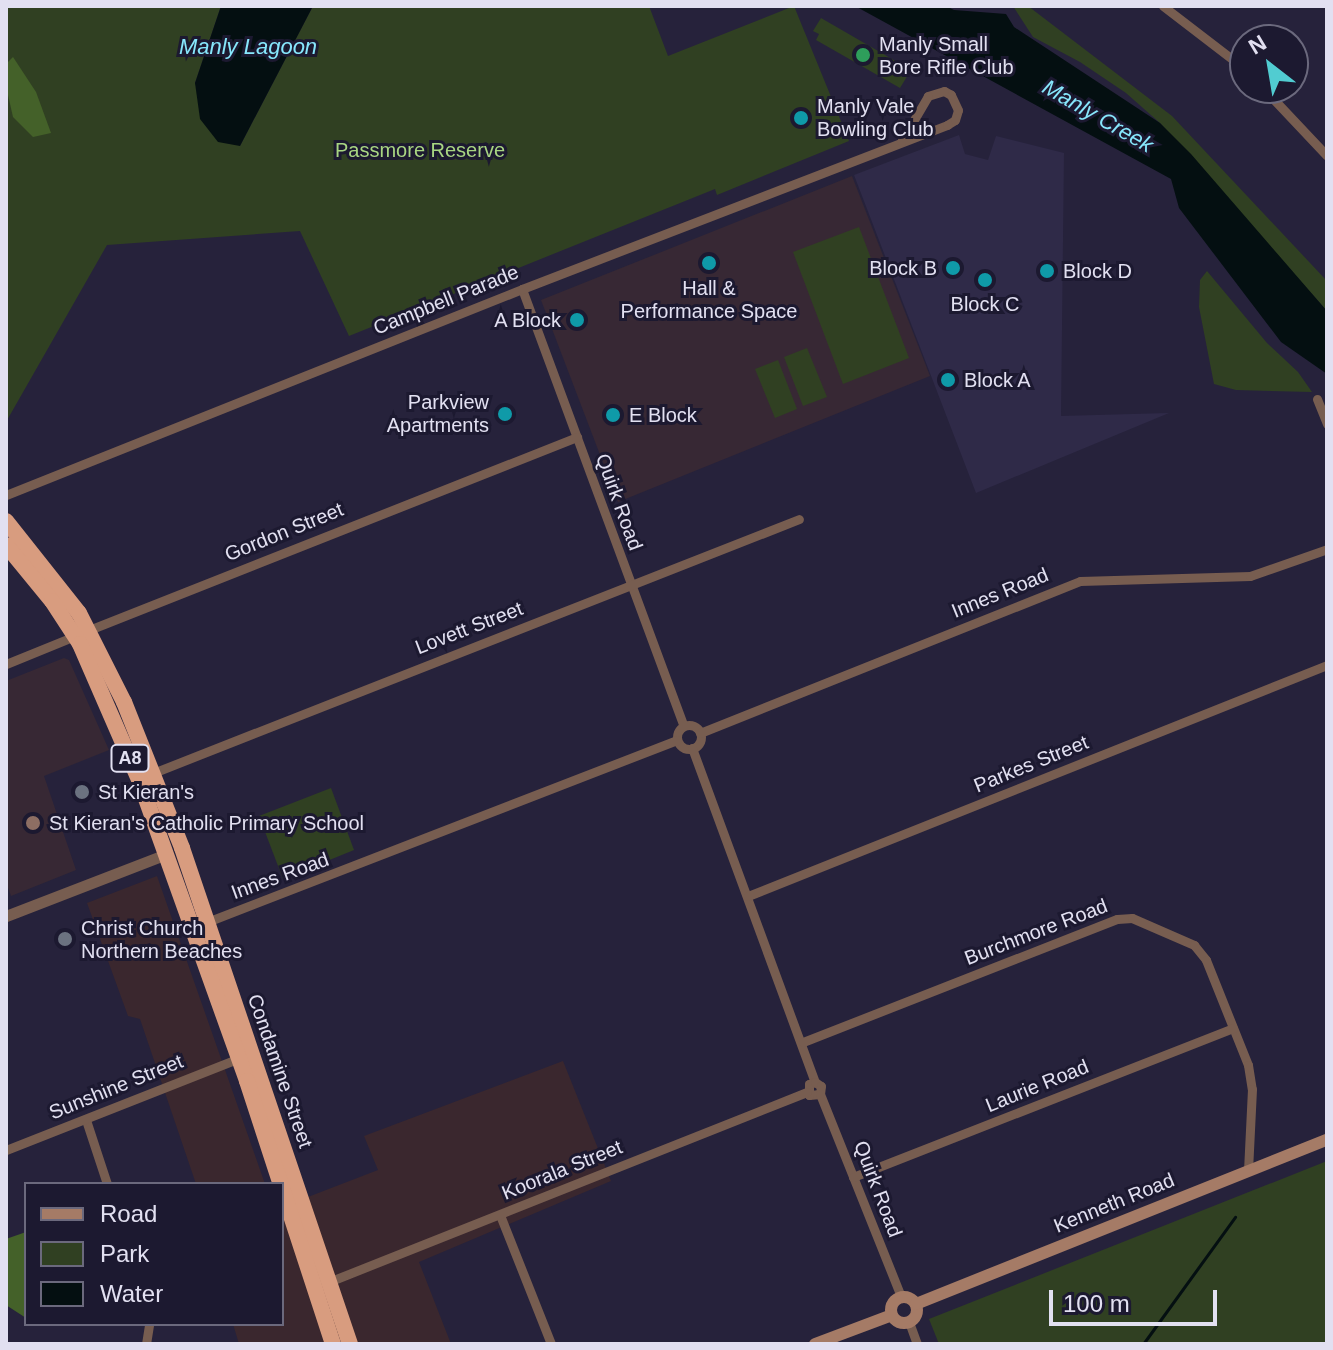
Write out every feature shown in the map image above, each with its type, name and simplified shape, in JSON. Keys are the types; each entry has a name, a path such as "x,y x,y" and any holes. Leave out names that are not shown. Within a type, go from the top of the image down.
{"highway":[{"name":"Condamine Street","path":"6,521 65,592 104,695 207,922 350,1344"},
{"name":"Condamine Street","path":"6,545 82,633 153,773 174,851 280,1182"},
{"name":"Condamine Street","path":"284,1195 333,1344"}],"main road":[{"name":"Kenneth Road","path":"916,1304 1327,1140"},
{"path":"901,1297 911,1298 916,1304 917,1314 909,1322 900,1323 892,1315 893,1303 901,1297"},
{"path":"815,1344 892,1315"}],"street":[{"path":"1163,6 1229,57"},
{"name":"Campbell Parade","path":"6,495 522,289 947,125 955,120 958,110 954,99 944,91 936,92 922,103 901,142"},
{"path":"1278,104 1327,156"},
{"name":"Quirk Road","path":"522,289 684,726"},
{"path":"1317,399 1327,424"},
{"name":"Gordon Street","path":"6,664 577,437"},
{"name":"Lovett Street","path":"153,773 799,519"},
{"name":"Innes Road","path":"700,733 1080,581 1250,576 1327,549"},
{"name":"Parkes Street","path":"748,896 1327,665"},
{"path":"684,726 692,726 700,733 699,742 692,748 681,746 677,740 678,732 684,726"},
{"name":"Innes Road","path":"207,922 677,740"},
{"path":"692,748 803,1042 815,1082 821,1086 820,1094 814,1097 807,1092 809,1084 815,1082"},
{"path":"6,916 174,851"},
{"name":"Burchmore Road","path":"803,1042 1117,919 1132,918 1194,945 1206,960 1248,1065 1252,1089 1248,1171"},
{"name":"Laurie Road","path":"853,1177 1233,1028"},
{"name":"Sunshine Street","path":"6,1150 239,1058"},
{"name":"Koorala Street","path":"331,1281 807,1092"},
{"name":"Quirk Road","path":"820,1094 901,1297"},
{"path":"86,1120 106,1182"},
{"path":"500,1215 551,1344"},
{"path":"909,1322 917,1344"}],"shaded area":[{"path":"959,135 965,154 988,160 996,136 1064,153 1061,416 1169,413 976,493 854,175"},
{"path":"852,176 930,376 618,502 541,300"},
{"name":"St Kieran's Catholic Primary School","path":"64,658 69,660 109,750 44,776 76,870 11,896 6,882 6,681"},
{"path":"157,876 264,1182 195,1182 140,1019 128,1016 87,903"},
{"path":"563,1061 611,1181 419,1262 451,1344 239,1344 234,1326 284,1326 284,1206 378,1170 364,1136"}],"green space":[{"name":"Passmore Reserve","path":"6,6 221,6 195,83 240,146 313,6 649,6 668,56 794,6 849,141 717,195 715,189 349,336 300,231 107,245 6,422"},
{"path":"1013,6 1028,6 1172,116 1327,281 1327,311 1160,123 1126,93 1080,62 1033,37"},
{"name":"Manly Small Bore Rifle Club","path":"821,18 911,70 900,88 816,40 819,34 813,31"},
{"path":"13,57 36,92 51,133 33,137 13,117 6,86 6,64"},
{"path":"859,227 909,358 843,384 793,252"},
{"path":"1207,271 1267,343 1298,372 1312,392 1236,390 1214,384 1199,307 1200,280"},
{"path":"807,348 827,397 803,406 784,357"},
{"path":"778,360 797,409 775,418 755,369"},
{"path":"331,788 354,850 283,879 259,816"},
{"path":"1327,1161 1327,1344 939,1344 929,1319"},
{"path":"24,1233 24,1317 6,1305 6,1239"}],"water":[{"name":"Manly Lagoon","path":"221,6 313,6 240,146 218,142 200,119 195,83"},
{"name":"Manly Creek","path":"855,6 946,6 954,10 1006,14 1014,27 1160,123 1191,154 1327,311 1327,374 1281,342 1179,208 1171,179"}],"waterway":[{"path":"1143,1344 1235,1217"}],"place":[{"name":"Manly Small Bore Rifle Club","path":"863,55"},
{"name":"Manly Vale Bowling Club","path":"801,118"},
{"name":"Hall & Performance Space","path":"709,263"},
{"name":"Block B","path":"953,268"},
{"name":"Block D","path":"1047,271"},
{"name":"Block C","path":"985,280"},
{"name":"A Block","path":"577,320"},
{"name":"Block A","path":"948,380"},
{"name":"Parkview Apartments","path":"505,414"},
{"name":"E Block","path":"613,415"},
{"name":"St Kieran's","path":"82,792"},
{"name":"St Kieran's Catholic Primary School","path":"33,823"},
{"name":"Christ Church Northern Beaches","path":"65,939"}]}
